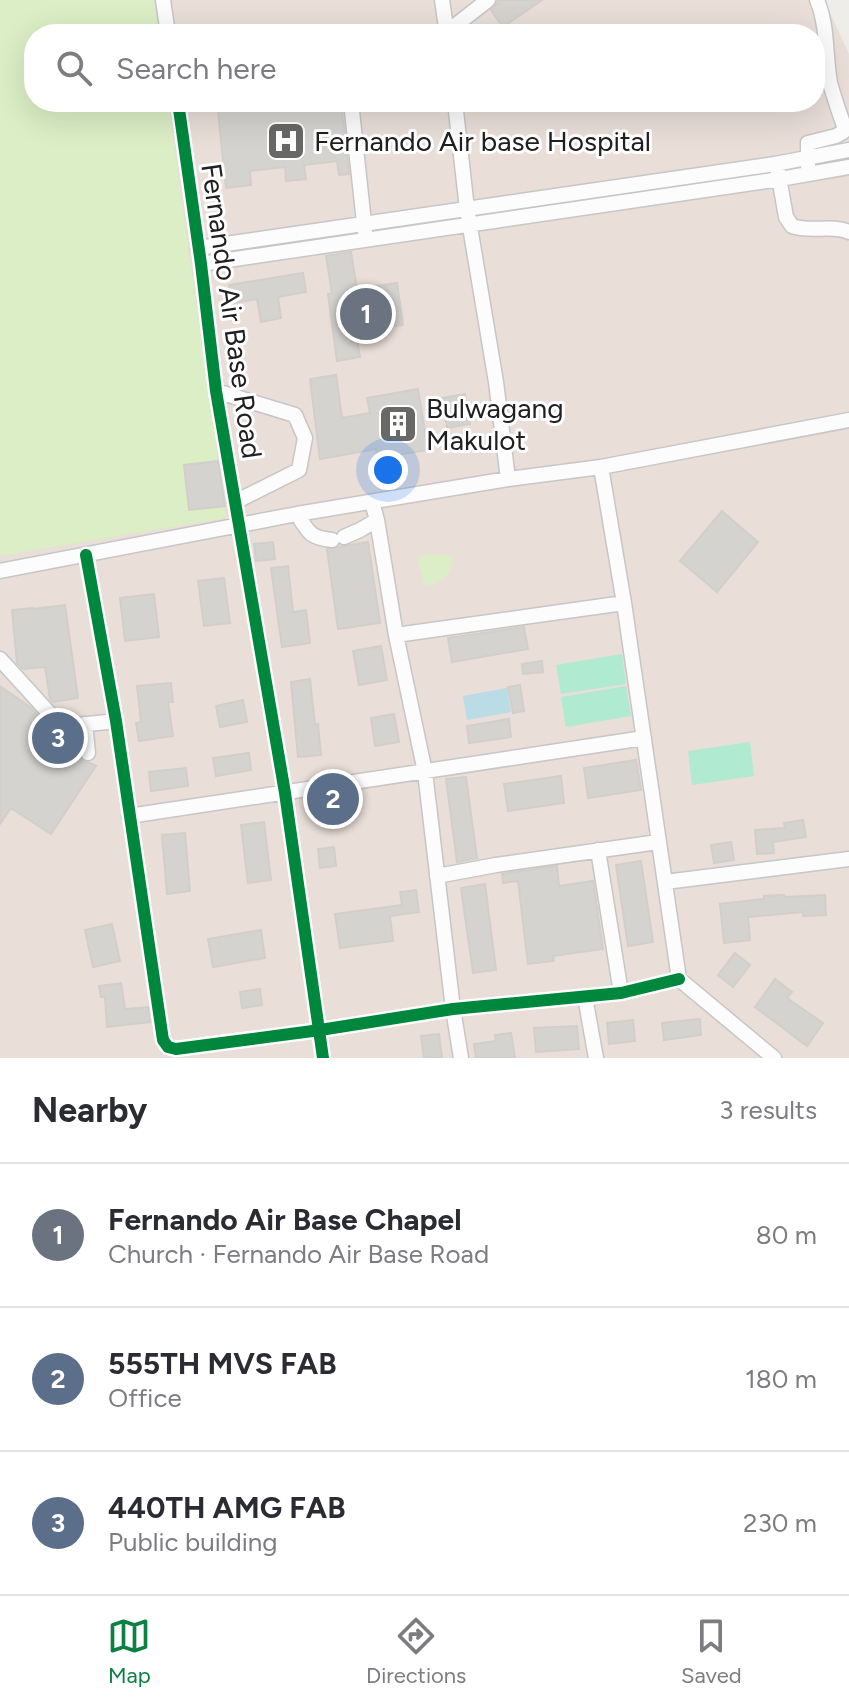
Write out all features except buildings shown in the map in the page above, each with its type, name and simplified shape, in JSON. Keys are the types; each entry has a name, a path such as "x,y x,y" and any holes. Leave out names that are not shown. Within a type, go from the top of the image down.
{"street":[{"path":"163,0 167,24"},
{"path":"442,0 443,24"},
{"path":"455,24 488,0"},
{"path":"817,0 824,24"},
{"path":"808,166 808,143 836,136 843,132 844,126 831,83 825,31"},
{"name":"Fernando Air Base Road","path":"179,112 216,391 285,793 323,1058"},
{"path":"352,112 367,240"},
{"path":"456,112 467,209 496,382 508,479"},
{"name":"Fernando Air Base Road","path":"198,248 775,164 808,166 843,160"},
{"path":"775,164 786,217 792,226 803,230 838,227 849,232"},
{"name":"Fernando Air Base Road","path":"201,264 780,179 808,166"},
{"path":"658,181 653,189 658,197"},
{"path":"634,185 638,192 634,201"},
{"path":"250,240 252,256"},
{"path":"216,391 295,415 305,438 299,470 235,502"},
{"path":"0,571 297,514 601,467 849,420"},
{"path":"601,467 679,979 774,1058"},
{"path":"372,502 425,772 461,1058"},
{"path":"297,514 307,531 318,539 338,539 377,520"},
{"path":"86,555 116,721 163,1040 168,1047 176,1049 320,1030 453,1009 621,993 679,979"},
{"path":"396,635 624,603"},
{"path":"0,659 60,725 116,721"},
{"path":"85,724 88,753"},
{"path":"129,816 644,738"},
{"path":"437,876 658,842"},
{"path":"598,850 621,993"},
{"path":"665,882 849,859"},
{"path":"585,997 596,1058"}],"shaded area":[{"path":"0,0 824,0 849,54 849,1058 0,1058"}],"green space":[{"path":"0,0 154,0 158,24 24,24 24,112 169,112 226,518 0,556"},
{"path":"425,554 452,557 447,575 431,586 423,584 422,571 418,567 420,558"},
{"path":"622,654 626,684 561,694 556,665"},
{"path":"626,686 631,716 566,727 561,697"},
{"path":"750,742 754,776 692,785 688,751"}],"water":[{"path":"507,688 511,712 467,720 463,696"}],"cycle path":[{"path":"179,112 216,391 285,793 323,1058"},
{"path":"86,555 116,721 163,1040 168,1047 176,1049 320,1030 453,1009 621,993 679,979"}],"place":[{"name":"Fernando Air base Hospital","path":"286,141"},
{"name":"Fernando Air Base Chapel","path":"366,314"},
{"name":"Bulwagang Makulot","path":"398,424"},
{"name":"440TH AMG FAB","path":"58,738"},
{"name":"555TH MVS FAB","path":"333,799"}]}
